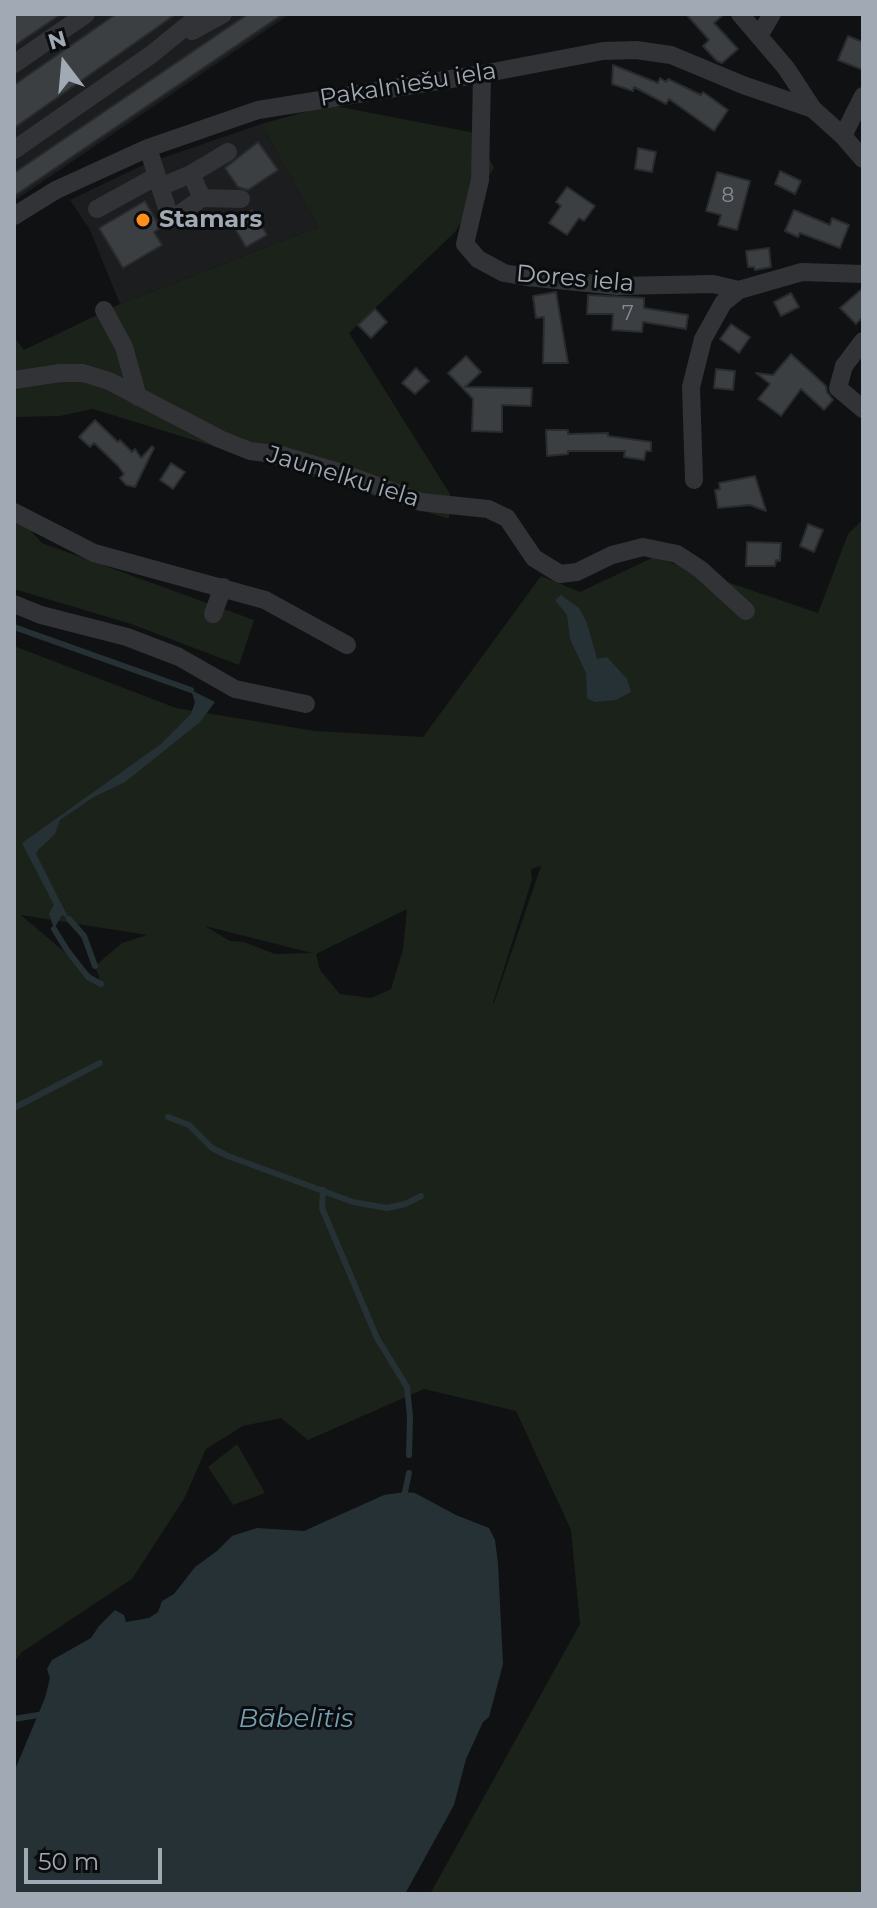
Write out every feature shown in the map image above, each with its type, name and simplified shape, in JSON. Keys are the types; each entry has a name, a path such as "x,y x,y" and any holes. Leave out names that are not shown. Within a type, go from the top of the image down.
{"street":[{"path":"14,64 86,14"},
{"path":"14,150 152,54 201,14"},
{"path":"152,54 223,14"},
{"path":"740,14 786,68 813,109 863,159"},
{"path":"759,36 772,14"},
{"name":"Pakalniešu iela","path":"14,216 56,190 148,148 258,110 603,51 636,50 671,55 743,85 813,109"},
{"name":"Dores iela","path":"482,74 480,180 465,244 478,259 504,273 617,286 713,284 739,290 802,272 863,274"},
{"path":"843,136 863,96"},
{"path":"148,148 171,220 202,198 241,199"},
{"path":"97,209 159,181 191,174 228,152"},
{"path":"191,174 202,198"},
{"path":"694,480 691,387 703,339 723,303 739,290"},
{"path":"104,310 124,347 138,397"},
{"path":"863,341 844,366 838,388 863,409"},
{"name":"Jaunelku iela","path":"14,380 83,373 109,381 220,439 250,451 281,455 345,474 421,502 488,509 507,518 534,558 560,574 577,572 612,555 643,547 677,554 700,569 746,611"},
{"path":"14,512 94,553 265,600 347,645"},
{"path":"213,614 223,587"},
{"path":"14,604 41,615 127,637 179,657 235,689 306,704"}],"shaded area":[{"path":"14,14 290,14 14,201"},
{"path":"330,105 475,133 494,168 455,232 349,333 450,494 449,519 93,409 60,416 14,417 14,337 24,350 120,304 318,227 261,124"},
{"path":"261,124 318,227 120,304 90,230 70,200 145,164"},
{"path":"14,513 42,543 254,620 239,665 131,624 14,589"},
{"path":"863,519 863,1894 430,1894 580,1624 571,1530 516,1411 424,1389 308,1440 281,1418 243,1426 206,1449 184,1499 132,1579 22,1652 14,1662 14,646 176,708 315,731 423,737 541,576 580,592 654,557 818,613 848,534","holes":["541,866 493,1003 532,880 531,869","407,909 403,949 391,989 371,998 340,994 320,970 316,954","21,915 147,935 122,943 95,966 101,983","205,926 312,953 275,954 244,942 230,941"]},
{"path":"237,1444 265,1493 233,1505 208,1467"}],"water":[{"path":"561,595 579,608 587,623 597,659 607,657 627,679 631,692 616,700 595,702 587,698 586,673 570,639 567,615 555,600"},
{"path":"191,690 215,702 200,722 125,782 92,798 60,820 55,834 38,850 36,854 69,919 62,915 54,929 49,914 54,905 22,843 161,744 191,714 195,702"},
{"name":"Bābelītis","path":"415,1493 489,1528 495,1540 498,1564 503,1664 489,1717 483,1722 466,1759 454,1805 405,1894 14,1894 14,1772 45,1698 50,1678 47,1669 52,1660 91,1638 115,1610 124,1615 126,1622 149,1618 158,1612 162,1601 174,1594 195,1567 232,1536 257,1528 304,1531 384,1495"}],"building":[{"path":"14,14 61,14 14,46"},
{"path":"116,14 176,14 14,128 14,85"},
{"path":"248,14 283,14 14,196 14,173"},
{"path":"686,14 724,14 714,23 738,49 722,63 717,61 703,46 709,40"},
{"path":"848,36 863,42 863,70 838,60"},
{"path":"613,65 658,83 660,78 666,82 668,79 701,95 703,92 728,110 714,131 669,99 666,104 634,87 633,91 612,84"},
{"path":"258,142 278,170 248,190 238,187 225,168"},
{"path":"638,148 656,152 652,172 635,169"},
{"path":"780,171 801,181 795,194 775,184"},
{"path":"717,172 750,181 737,230 718,225 721,215 706,211"},
{"path":"567,187 595,206 584,221 579,218 567,235 549,223 561,206 556,202"},
{"path":"145,201 160,228 154,232 162,245 123,268 99,228"},
{"path":"252,210 267,235 246,247 231,222"},
{"path":"794,210 830,225 832,218 849,225 840,248 800,233 798,237 785,231"},
{"path":"769,248 771,267 755,270 748,267 746,251"},
{"path":"863,288 863,317 856,324 840,308"},
{"path":"556,292 568,363 543,363 544,317 536,318 533,296"},
{"path":"791,293 799,307 781,316 774,302"},
{"path":"588,295 644,298 644,308 688,315 686,329 643,322 642,332 612,330 613,314 587,314"},
{"path":"375,309 387,322 371,338 358,325"},
{"path":"731,324 750,337 739,353 720,339"},
{"path":"791,354 826,386 833,400 824,410 801,389 781,416 758,399 770,384 756,373 773,375"},
{"path":"466,356 481,372 465,387 532,388 531,406 502,405 502,432 472,431 473,399 448,373"},
{"path":"416,368 429,381 415,394 402,383"},
{"path":"716,369 735,371 733,390 714,388"},
{"path":"95,420 118,442 120,440 132,452 135,449 141,458 152,446 154,448 135,487 126,485 120,478 124,474 118,466 94,443 90,447 79,437"},
{"path":"546,430 568,430 568,434 608,433 608,436 651,442 651,451 646,451 644,460 624,457 625,451 568,451 568,454 547,456"},
{"path":"171,463 185,472 173,489 160,480"},
{"path":"755,476 766,511 750,505 718,508 715,490 720,489 719,483"},
{"path":"808,524 823,530 814,552 800,546"},
{"path":"747,542 781,543 780,561 776,560 775,566 746,566"}],"waterway":[{"path":"14,627 191,690"},
{"path":"69,919 84,936 95,966"},
{"path":"54,929 88,977 101,984"},
{"path":"14,1108 100,1063"},
{"path":"168,1117 189,1125 212,1148 228,1156 353,1202 387,1208 421,1196"},
{"path":"323,1190 322,1208 377,1338 407,1387 409,1455"},
{"path":"405,1492 409,1473"},
{"path":"14,1719 38,1715"}],"place":[{"name":"Stamars","path":"143,220"}]}
